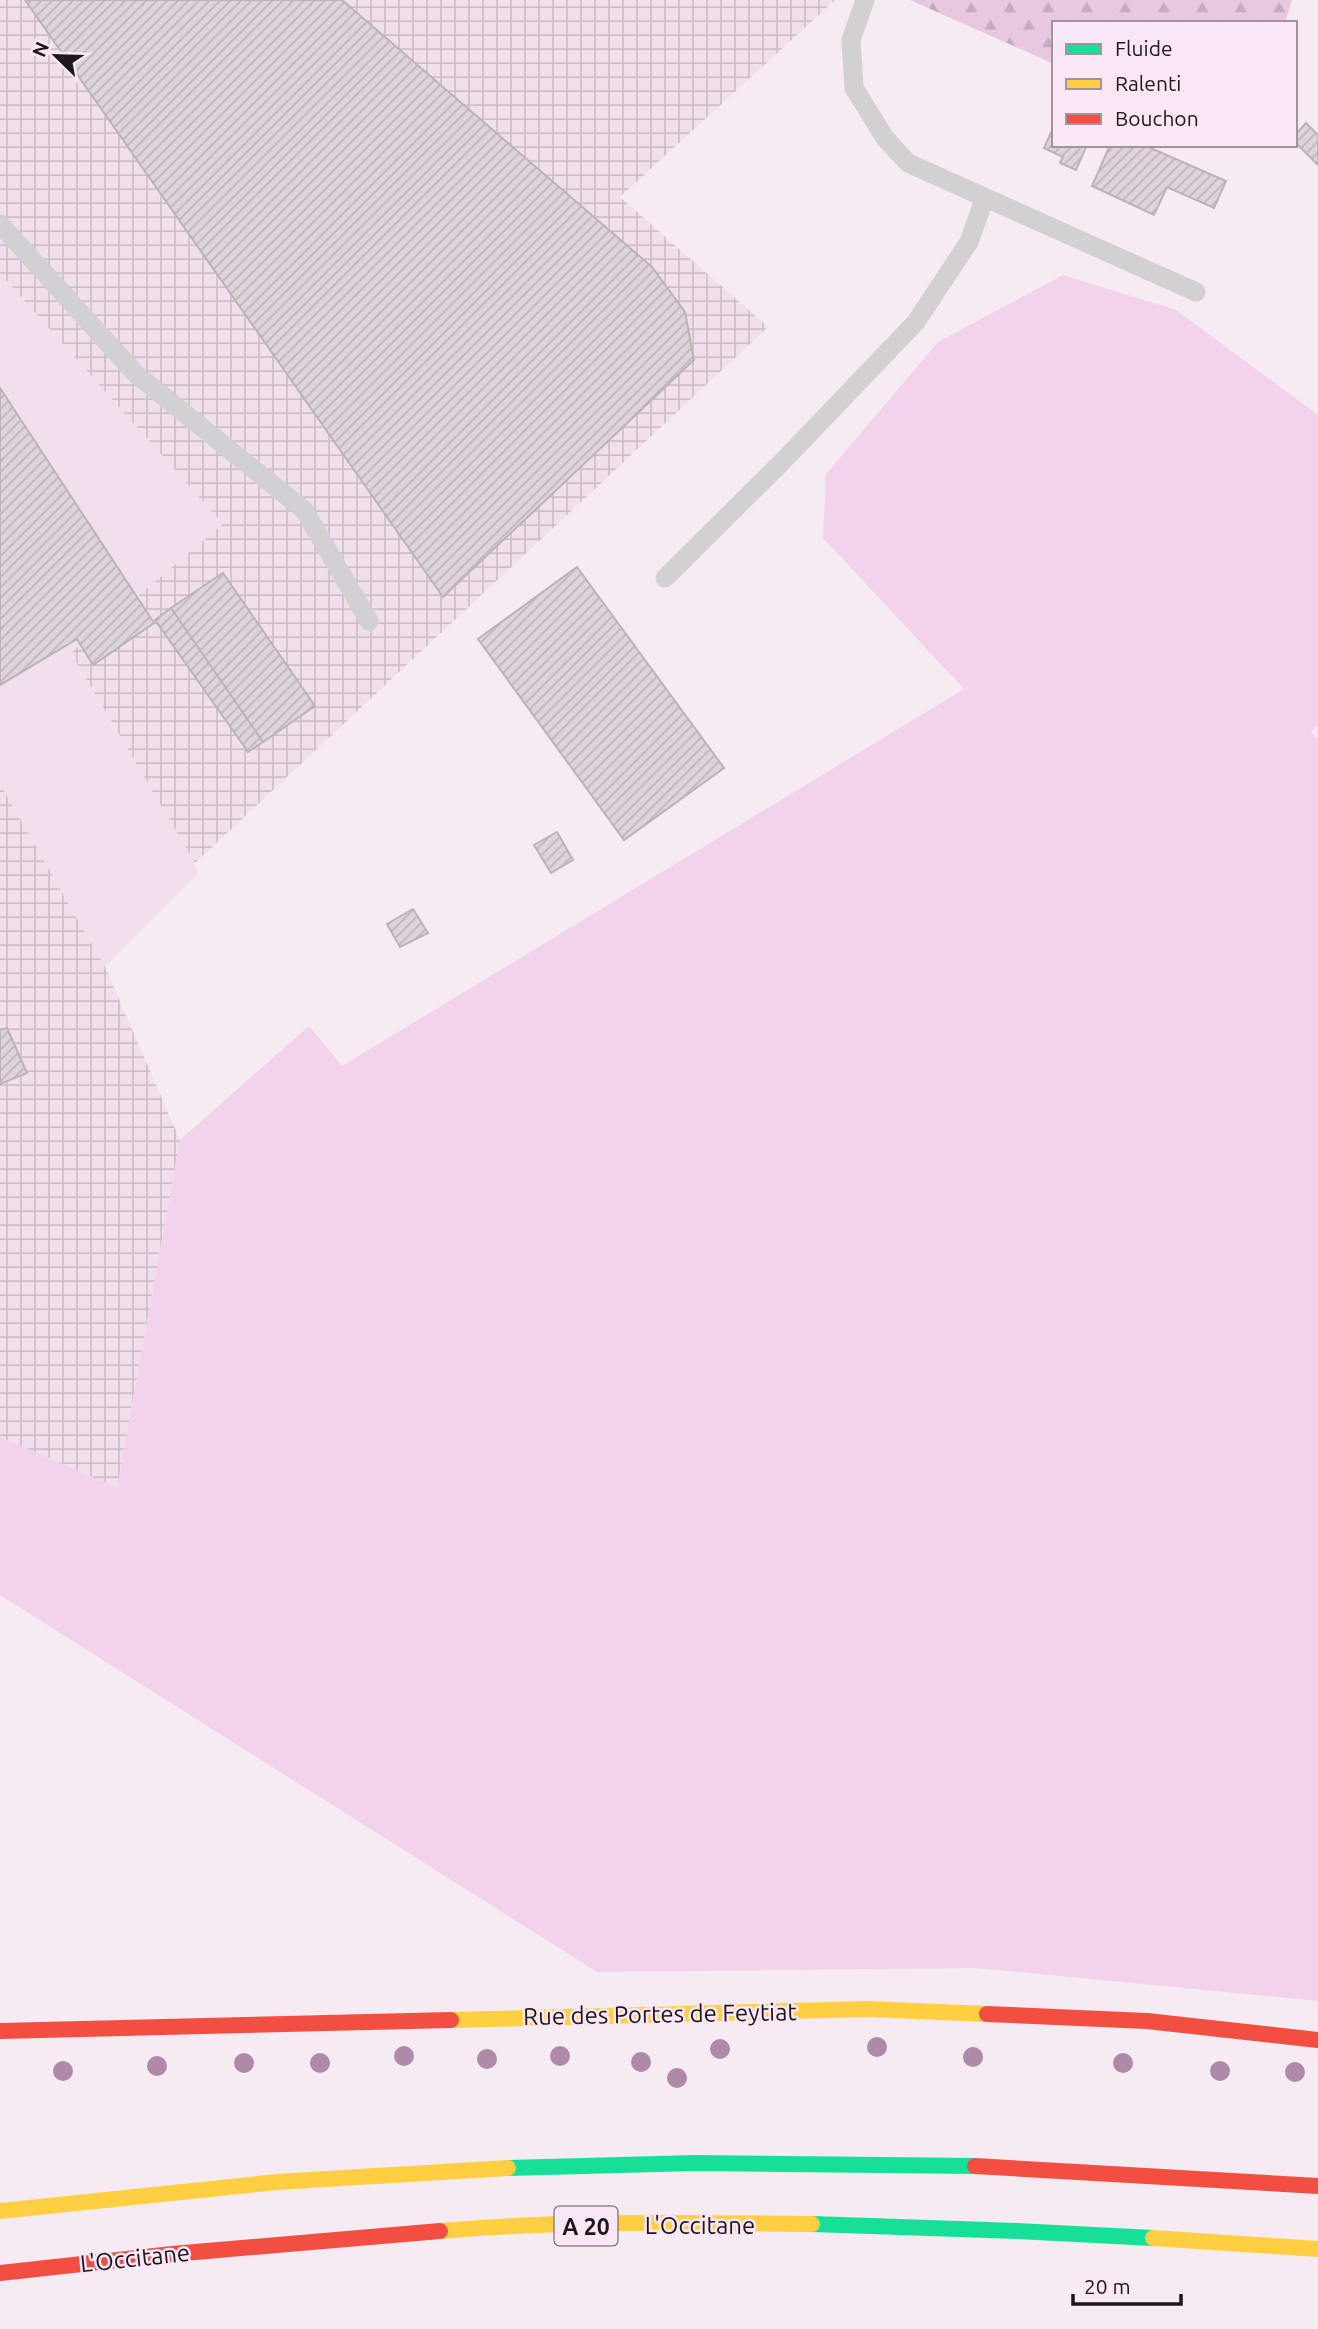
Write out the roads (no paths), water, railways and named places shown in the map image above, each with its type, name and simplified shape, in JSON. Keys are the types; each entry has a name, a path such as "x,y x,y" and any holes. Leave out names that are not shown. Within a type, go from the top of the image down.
{"main road":[{"name":"Rue des Portes de Feytiat","path":"0,2031 867,2009 1147,2021 1318,2040"},
{"path":"0,2211 84,2200 360,2175 629,2163 899,2163 1035,2168 1318,2186"},
{"name":"L'Occitane","path":"0,2273 247,2247 513,2227 747,2224 974,2229 1174,2238 1318,2249"}],"lane":[{"path":"865,0 851,40 855,88 885,138 908,163 1196,292"},
{"path":"665,578 782,463 916,322 969,242 985,197"},
{"path":"0,224 136,374 304,510 369,621"}]}
